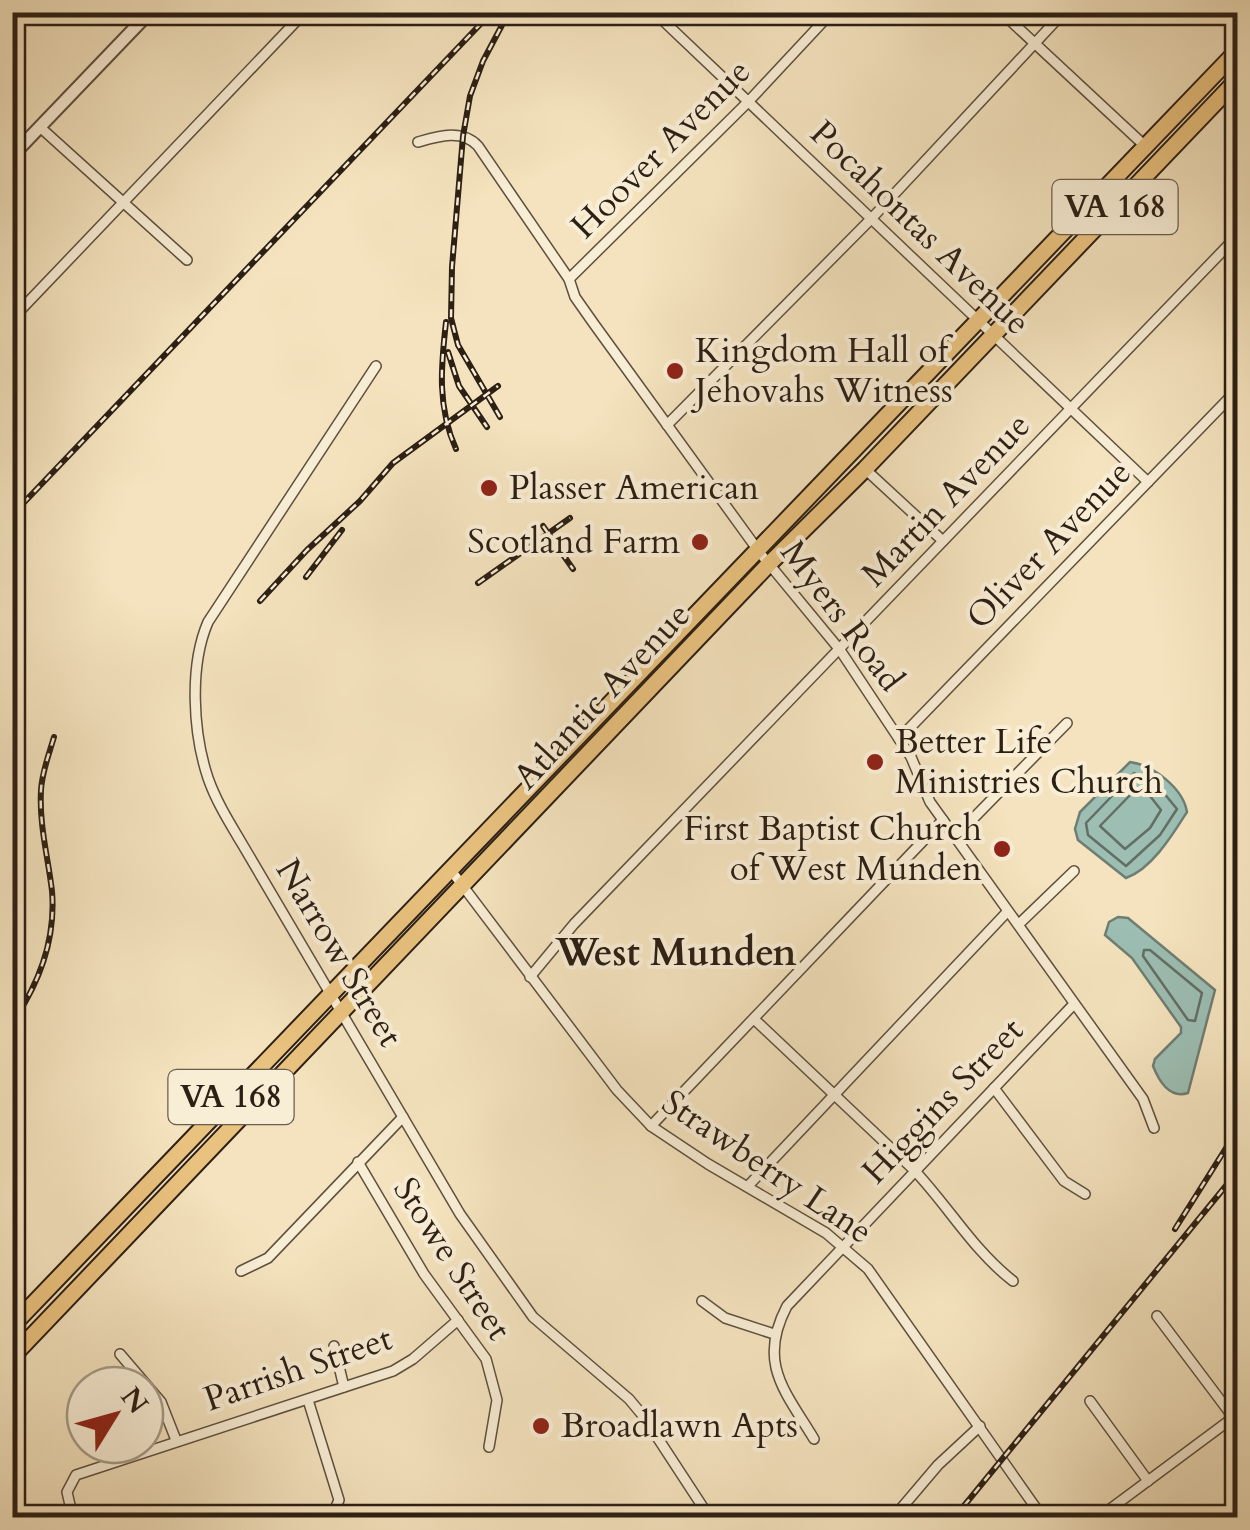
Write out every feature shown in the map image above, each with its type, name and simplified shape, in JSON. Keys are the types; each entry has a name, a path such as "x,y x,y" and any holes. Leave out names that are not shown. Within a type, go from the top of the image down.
{"main road":[{"name":"Atlantic Avenue","path":"12,1326 1238,50"},
{"name":"Atlantic Avenue","path":"12,1356 1238,79"}],"street":[{"path":"12,156 150,12"},
{"path":"12,319 304,12"},
{"name":"Pocahontas Avenue","path":"654,12 1148,482"},
{"name":"Hoover Avenue","path":"569,280 748,102 832,12"},
{"path":"1002,12 1145,146"},
{"path":"668,425 872,218 1064,12"},
{"path":"42,128 187,260"},
{"name":"Myers Road","path":"418,142 456,135 472,139 569,280 594,324 757,550 840,650 916,767 930,802 1143,1098 1154,1128"},
{"name":"Martin Avenue","path":"530,977 574,924 1238,235"},
{"name":"Narrow Street","path":"376,366 208,622 200,640 195,682 202,753 214,792 460,1214 507,1284 556,1339 630,1399 662,1441 710,1518"},
{"name":"Oliver Avenue","path":"899,740 1238,389"},
{"path":"865,469 942,542"},
{"path":"956,836 1068,723"},
{"path":"652,1126 943,820"},
{"name":"Strawberry Lane","path":"450,869 616,1090 652,1126 844,1246 886,1292 1043,1518"},
{"path":"1019,924 1074,871"},
{"path":"748,1186 1008,910"},
{"name":"Higgins Street","path":"774,1334 787,1306 1074,1004"},
{"path":"754,1019 914,1170 986,1260 1013,1281"},
{"path":"994,1088 1064,1181 1084,1194"},
{"path":"242,1271 268,1258 403,1117"},
{"name":"Stowe Street","path":"358,1162 424,1274 486,1359 497,1400 489,1447"},
{"path":"1230,1228 1238,1238"},
{"path":"702,1301 725,1318 774,1334 778,1376 814,1439"},
{"path":"1103,1516 1235,1416 1157,1316"},
{"name":"Parrish Street","path":"73,1518 67,1492 76,1476 393,1371 414,1359 458,1320"},
{"path":"334,1346 344,1388"},
{"path":"120,1354 160,1402 176,1440"},
{"path":"308,1400 339,1500 335,1509 321,1518"},
{"path":"1090,1402 1148,1481"},
{"path":"893,1518 938,1465 980,1426"}],"water":[{"path":"1130,762 1166,779 1180,794 1187,812 1153,859 1126,878 1078,840 1075,829 1080,812"},
{"path":"1118,917 1128,918 1215,990 1188,1093 1170,1091 1153,1066 1155,1059 1181,1033 1181,1027 1132,958 1105,935 1109,922"}],"railway":[{"path":"12,515 492,12"},
{"path":"500,417 458,345 451,318 452,267 470,96 509,12"},
{"path":"446,322 443,402 456,449"},
{"path":"448,352 459,386 487,427"},
{"path":"260,601 393,463 498,386"},
{"path":"478,583 570,518"},
{"path":"543,526 573,569"},
{"path":"306,577 342,530"},
{"path":"12,1023 38,977 51,926 52,891 41,803 43,777 54,737"},
{"path":"1175,1229 1238,1129"},
{"path":"954,1518 1238,1171"}],"place":[{"name":"Kingdom Hall of Jehovahs Witness","path":"675,371"},
{"name":"Plasser American","path":"489,488"},
{"name":"Scotland Farm","path":"700,542"},
{"name":"Better Life Ministries Church","path":"875,762"},
{"name":"First Baptist Church of West Munden","path":"1002,849"},
{"name":"Broadlawn Apts","path":"541,1426"}],"district":[{"name":"West Munden","path":"676,953"}]}
